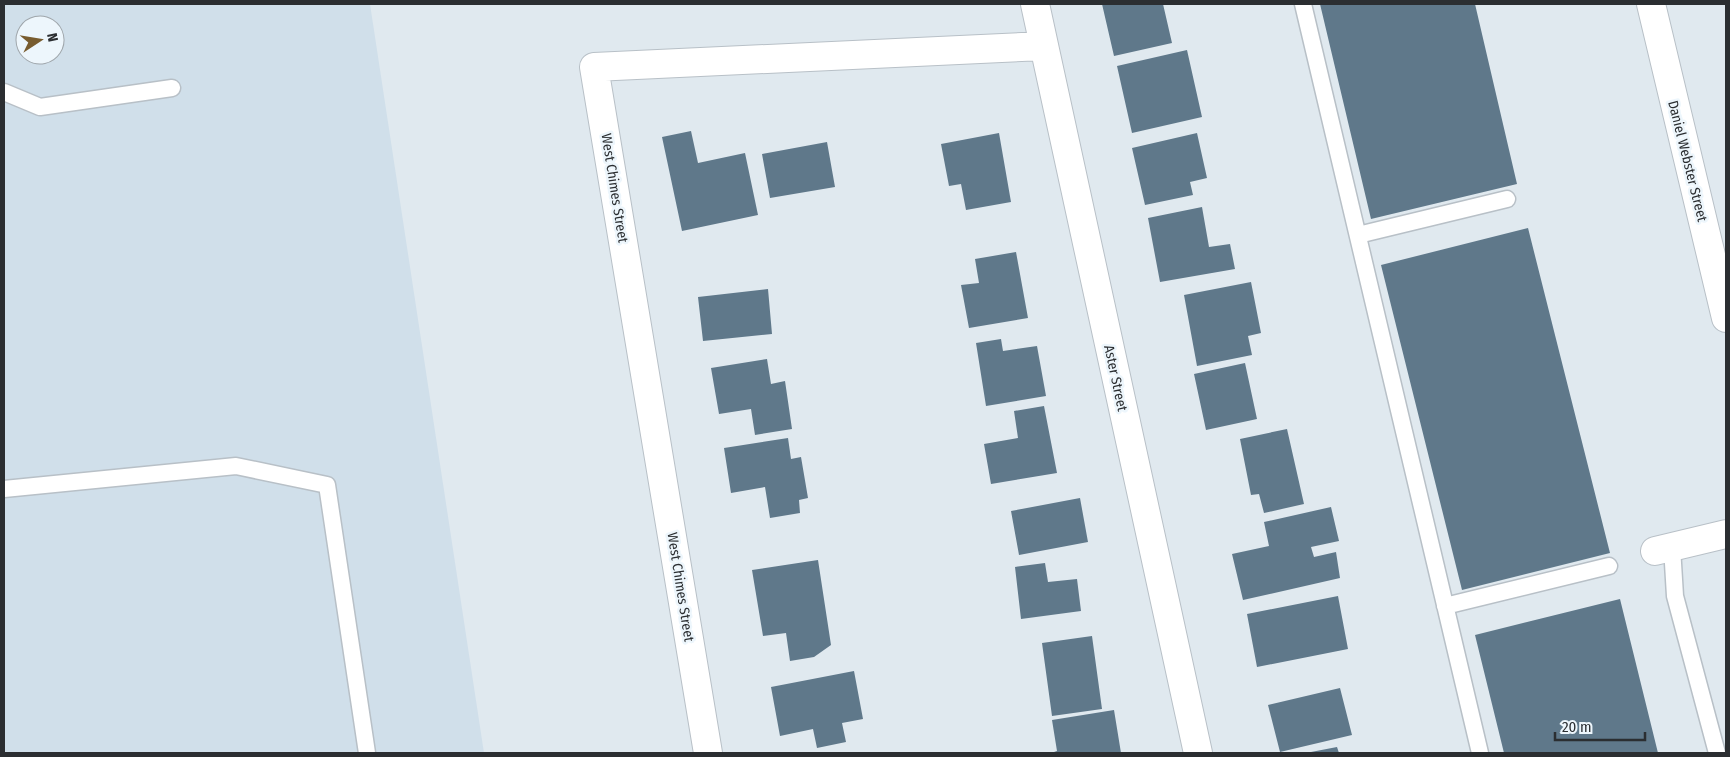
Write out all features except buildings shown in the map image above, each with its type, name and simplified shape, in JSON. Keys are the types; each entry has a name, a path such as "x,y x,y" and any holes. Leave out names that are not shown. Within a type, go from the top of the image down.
{"street":[{"name":"Aster Street","path":"1035,4 1198,753"},
{"name":"Daniel Webster Street","path":"1651,4 1726,318"},
{"name":"West Chimes Street","path":"708,753 594,67 1044,46"},
{"path":"1664,549 1726,534"}],"lane":[{"path":"1303,4 1480,753"},
{"path":"4,92 40,107 172,88"},
{"path":"1358,235 1508,199"},
{"path":"4,489 236,466 327,485 367,753"},
{"path":"1664,549 1717,753"},
{"path":"1445,606 1609,566"}],"shaded area":[{"path":"4,4 370,4 484,753 4,753"}]}
